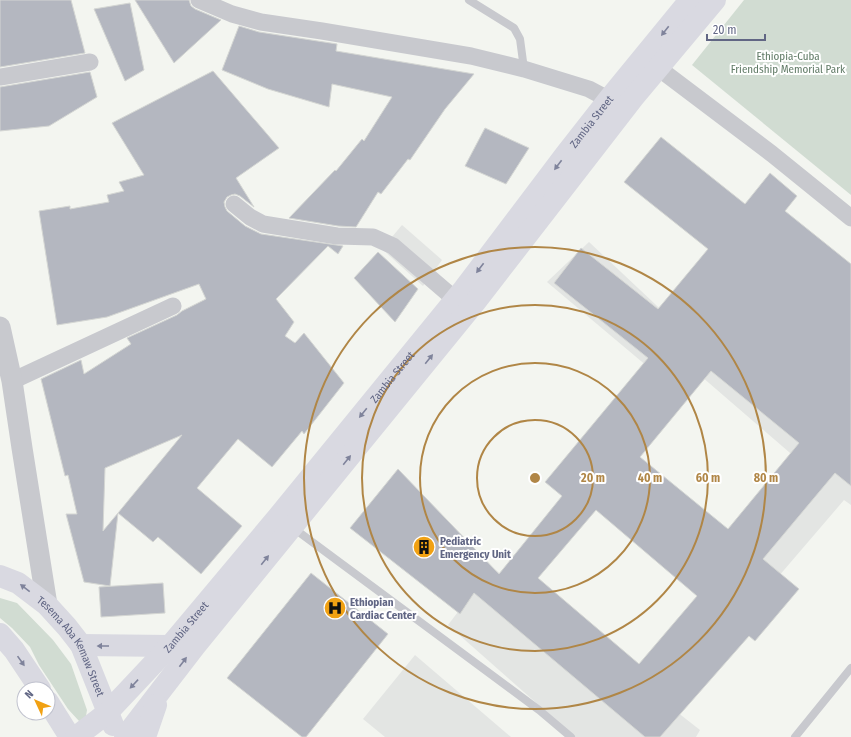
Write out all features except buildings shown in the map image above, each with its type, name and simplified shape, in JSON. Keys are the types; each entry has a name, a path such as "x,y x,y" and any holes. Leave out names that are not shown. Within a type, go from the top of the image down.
{"main road":[{"name":"Zambia Street","path":"651,63 690,0"},
{"name":"Zambia Street","path":"125,737 195,646 285,522 461,305 617,104 651,63 715,0"},
{"name":"Zambia Street","path":"76,737 107,713 285,522"},
{"name":"Tesema Aba Kemaw Street","path":"0,576 18,583 47,605 81,645 107,713 118,737"},
{"path":"0,634 14,650 35,681"},
{"path":"81,645 170,646"},
{"path":"145,737 159,692"},
{"path":"56,715 70,737"}],"street":[{"path":"199,0 232,14 262,22 471,56 524,69 589,89 617,104"},
{"path":"0,77 90,62"},
{"path":"651,63 772,154 851,218"},
{"path":"234,204 250,217 263,224 336,236 373,238 385,242 393,246 461,305"},
{"path":"12,381 173,306"},
{"path":"0,327 12,381 47,605"}],"lane":[{"path":"469,0 514,28 520,39 524,69"},
{"path":"285,522 539,710 571,737"},
{"path":"795,737 851,668"}],"shaded area":[{"path":"402,225 442,260 423,286 382,249"},
{"path":"589,242 689,336 654,372 547,282"},
{"path":"724,321 851,429 851,505 844,500 755,604 718,573 804,465 687,364"},
{"path":"492,567 700,730 696,737 575,737 448,625"},
{"path":"415,655 511,737 385,737 363,719"}],"green space":[{"name":"Ethiopia-Cuba Friendship Memorial Park","path":"744,0 851,0 851,195 692,65"},
{"path":"0,598 17,603 53,640 71,664 87,710 85,722 79,721 68,709 56,691 56,681 50,681 30,647 0,618"}],"place":[{"name":"Pediatric Emergency Unit","path":"424,547"},
{"name":"Ethiopian Cardiac Center","path":"335,608"}]}
